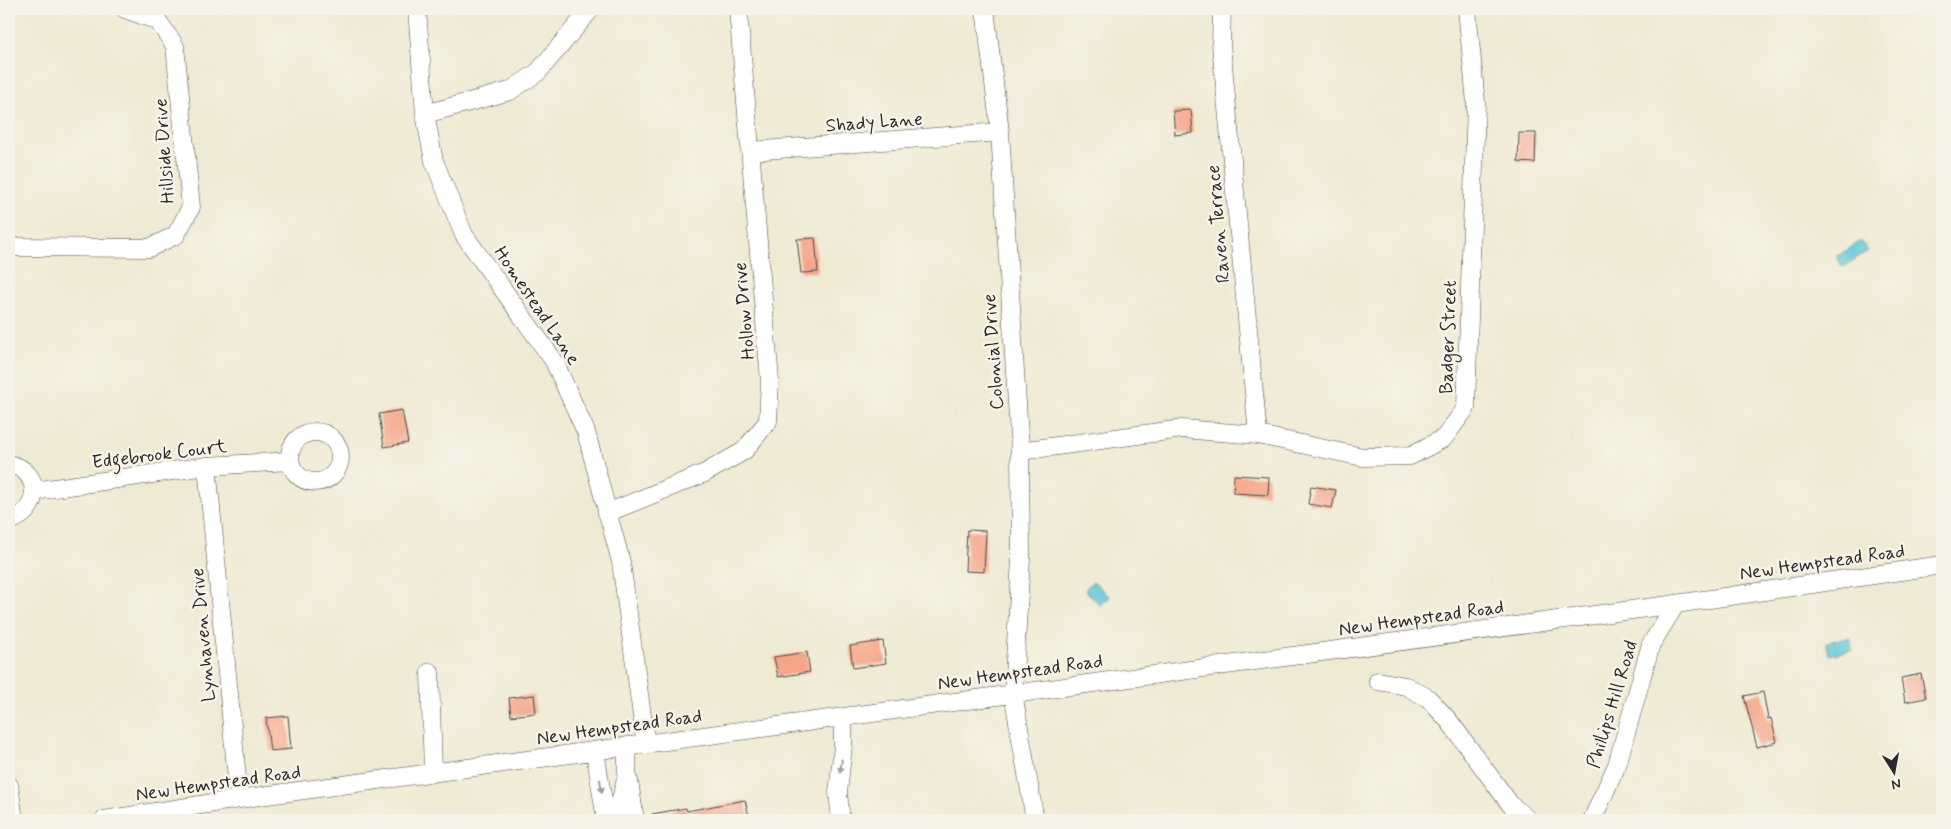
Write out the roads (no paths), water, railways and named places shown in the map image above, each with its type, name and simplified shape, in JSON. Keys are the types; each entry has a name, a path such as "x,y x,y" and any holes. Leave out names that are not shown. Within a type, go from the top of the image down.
{"street":[{"name":"Hillside Drive","path":"9,247 149,248 176,235 191,207 175,46 158,21 125,9"},
{"name":"Homestead Lane","path":"417,9 425,114 434,161 464,235 554,362 586,432 621,562 646,745"},
{"path":"425,114 510,91 538,72 591,9"},
{"name":"Hollow Drive","path":"608,513 705,473 744,451 768,421 770,381 752,151 738,9"},
{"name":"Colonial Drive","path":"985,9 1000,132 1020,451 1021,559 1013,693 1035,820"},
{"name":"Raven Terrace","path":"1222,9 1221,44 1258,435"},
{"name":"Badger Street","path":"1020,451 1182,429 1258,435 1363,457 1410,456 1444,438 1466,408 1476,103 1467,9"},
{"name":"Shady Lane","path":"752,151 1000,132"},
{"name":"Edgebrook Court","path":"34,491 207,466 290,461"},
{"path":"9,464 16,466 26,473 34,491 32,502 27,511 9,521"},
{"name":"Lynhaven Drive","path":"207,466 239,799"},
{"name":"New Hempstead Road","path":"104,820 123,819 239,799 1676,604 1942,565"},
{"name":"Phillips Hill Road","path":"1592,820 1617,765 1651,644 1676,604"},
{"path":"430,672 433,773"},
{"path":"1378,681 1406,686 1428,698 1449,721 1510,804 1528,820"},
{"path":"841,820 838,793 843,746 843,717"},
{"path":"626,746 627,775 635,820"},
{"path":"595,751 606,820"},
{"path":"616,820 627,775"},
{"path":"9,785 14,820"}],"water":[{"path":"1861,241 1868,251 1843,267 1836,257"},
{"path":"1093,581 1110,597 1101,606 1085,590"},
{"path":"1850,638 1852,650 1829,655 1826,642"}]}
